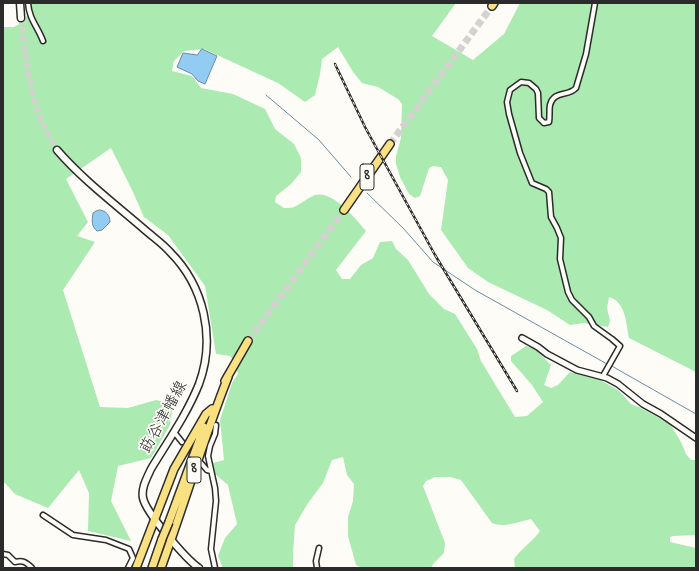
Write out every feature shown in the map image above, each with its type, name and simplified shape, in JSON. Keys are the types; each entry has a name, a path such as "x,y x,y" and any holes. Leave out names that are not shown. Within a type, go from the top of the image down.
{"highway":[{"name":"8","path":"344,210 390,144"},
{"name":"8","path":"153,565 200,437 228,377 248,342"},
{"name":"8","path":"161,566 172,539 207,432 228,377"},
{"name":"8","path":"136,568 174,470 206,414 212,409"}],"main road":[{"path":"20,3 21,18"},
{"name":"莇谷津幡線","path":"57,150 80,174 170,252 189,275 201,302 206,325 206,345 205,363 199,383 190,404 151,469 143,488 143,498 155,520 190,561 200,568"}],"street":[{"path":"28,3 30,15 39,31 42,41"},
{"path":"595,3 586,54 576,88 573,92 558,95 553,100 550,106 549,122 544,123 540,118 538,93 529,83 521,82 514,86 510,90 507,102 520,154 529,177 532,183 546,189 549,192 551,217 561,238 560,260 568,292 572,300 589,317 594,326 620,346 603,376"},
{"path":"522,338 547,354 577,370 603,376 618,384 643,404 661,414 696,438"},
{"path":"215,568 211,549 216,501 208,456 215,434 216,425"},
{"path":"174,432 182,442"},
{"path":"201,463 207,470 211,471"},
{"path":"43,515 73,535 106,540 128,549 133,558 128,568"},
{"path":"317,568 316,561 319,548"},
{"path":"3,554 8,555 15,562 22,560 32,568"}],"green space":[{"path":"31,3 456,3 432,36 473,60 504,34 520,3 696,3 696,372 629,338 622,308 619,303 609,297 607,308 610,321 608,327 584,323 570,325 547,310 488,282 468,268 441,230 448,180 441,167 433,166 429,168 420,196 415,198 409,194 400,177 396,164 396,156 401,138 402,104 398,99 378,87 362,83 353,72 338,47 322,59 315,95 305,102 278,83 204,49 184,51 174,61 172,71 192,76 201,88 233,94 265,109 275,129 294,144 301,158 301,172 291,184 276,196 275,202 284,208 292,208 315,195 329,197 344,207 366,231 336,270 342,279 350,279 361,265 373,258 380,242 392,241 396,249 408,260 429,294 444,309 455,314 477,349 481,361 515,417 527,416 543,402 532,385 511,361 511,356 526,346 535,349 551,365 544,385 551,388 558,385 570,372 600,380 618,390 631,404 670,424 681,442 686,454 691,460 696,460 696,535 673,536 670,537 670,542 696,548 696,568 515,568 514,559 540,531 531,519 506,525 492,523 461,480 450,477 435,477 426,481 423,486 445,543 444,553 431,568 362,568 356,565 348,536 348,517 353,501 354,484 347,475 343,457 332,460 323,483 308,503 295,525 293,568 223,568 218,556 225,538 237,524 228,485 215,474 213,463 224,460 220,420 232,383 238,374 235,363 230,356 216,354 205,286 168,235 144,217 111,148 66,179 88,222 77,236 95,242 63,290 100,407 128,408 156,400 173,404 170,425 151,458 118,466 111,501 131,541 88,531 89,493 79,470 48,508 15,494 3,481 3,27 14,27 25,21"}],"water":[{"path":"202,49 217,56 205,84 198,81 192,74 177,67 183,53 197,55"},
{"path":"100,210 107,214 110,222 102,230 97,231 92,221 93,213"}],"waterway":[{"path":"266,95 319,140 351,177"},
{"path":"367,193 403,228 433,262 475,290 607,364"},
{"path":"610,365 696,414"}],"tunnel":[{"path":"390,144 492,6"},
{"path":"21,18 27,65 35,101 42,122 57,150"},
{"path":"248,341 344,210"}],"railway":[{"path":"335,64 365,127 435,255 517,391"}]}
